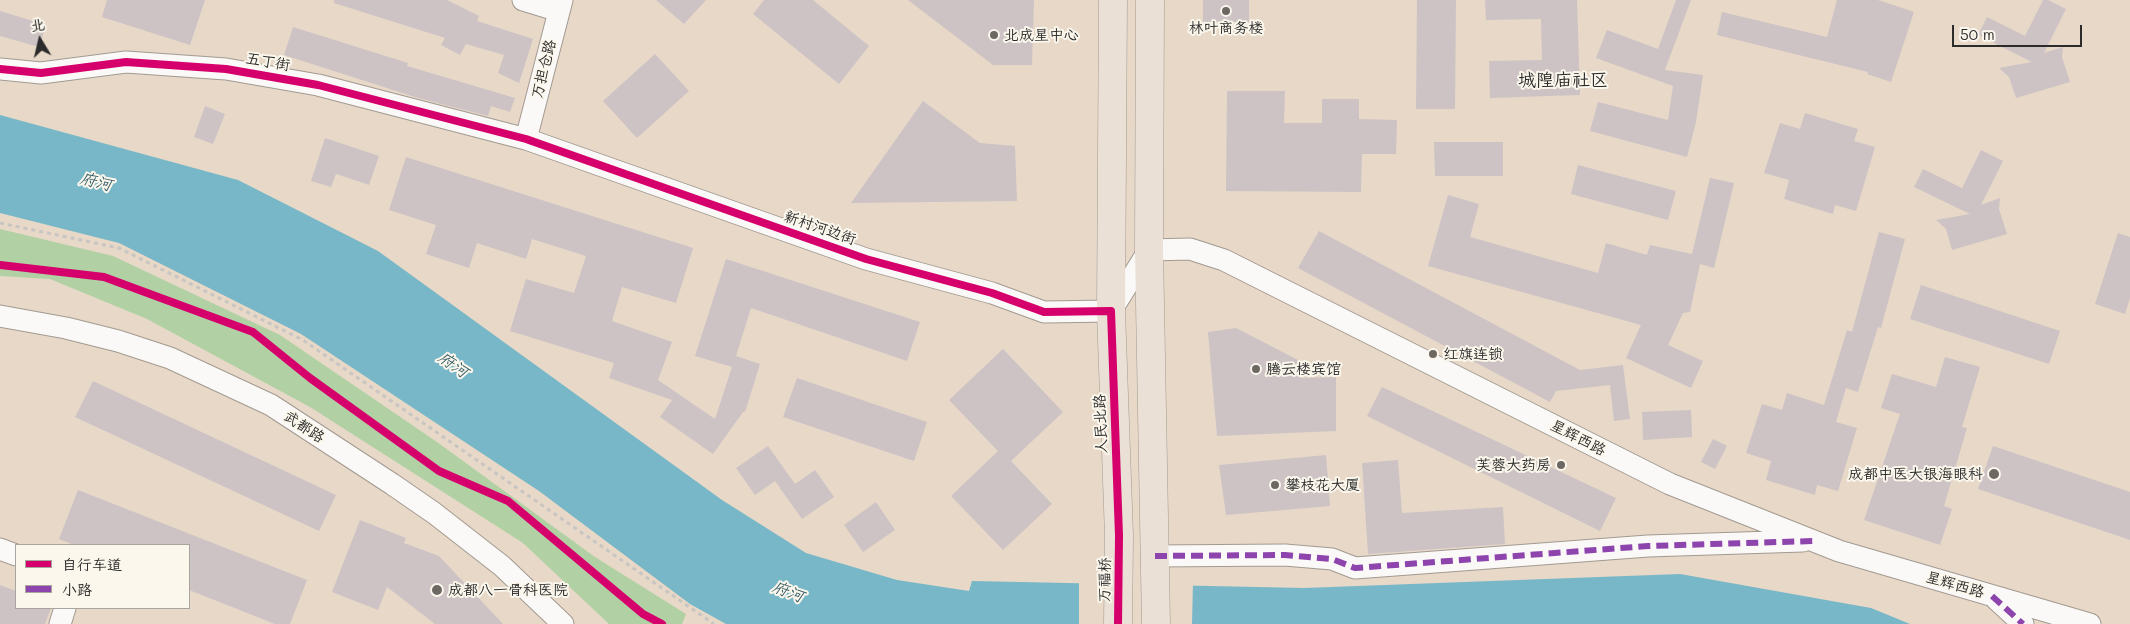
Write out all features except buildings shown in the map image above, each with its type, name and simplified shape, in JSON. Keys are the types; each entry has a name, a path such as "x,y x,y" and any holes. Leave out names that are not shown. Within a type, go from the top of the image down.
{"main road":[{"name":"人民北路","path":"1113,0 1111,311 1119,536"},
{"path":"1150,0 1149,250 1156,624"},
{"name":"万福桥","path":"1118,624 1119,536"}],"street":[{"path":"523,0 560,6"},
{"name":"万担仓路","path":"526,139 560,6"},
{"name":"五丁街","path":"0,69 42,73 126,62 226,68 318,85 526,139"},
{"name":"新村河边街","path":"526,139 866,258 992,293 1044,312 1111,311"},
{"name":"星辉西路","path":"1149,250 1190,249 1224,260 1670,484 1838,551 2090,624"},
{"path":"1111,311 1149,250"},
{"name":"武都路","path":"0,316 66,328 118,341 170,358 271,405 434,513 502,566 563,624"},
{"path":"1156,563 1285,555 1332,559 1355,568 1648,546 1813,541"},
{"path":"0,549 15,555"},
{"path":"1992,596 2023,624"},
{"path":"60,624 65,609"}],"path":[{"path":"0,223 119,248 303,340 714,624"}],"green space":[{"path":"0,229 113,256 280,335 437,442 595,557 686,614 682,624 609,624 523,543 310,407 147,319 50,279 0,276"}],"water":[{"name":"府河","path":"0,115 238,180 378,251 722,500 806,553 897,580 969,591 972,581 1304,588 1680,574 1871,608 1910,624 726,624 690,604 539,491 301,334 119,243 0,213"}],"pier":[{"path":"1079,581 1193,583 1192,624 1079,624"}],"marked path":[{"path":"1155,556 1285,555 1332,559 1355,568 1648,546 1813,541"},
{"path":"1992,596 2023,624"}],"cycle path":[{"path":"0,69 41,73 126,62 226,69 318,85 526,139 866,259 992,293 1044,312 1111,311 1119,536 1118,624"},
{"path":"0,265 104,277 253,332 310,378 439,471 508,501 643,614 662,624"}],"place":[{"name":"林叶商务楼","path":"1226,11"},
{"name":"北成星中心","path":"994,35"},
{"name":"红旗连锁","path":"1433,354"},
{"name":"腾云楼宾馆","path":"1256,369"},
{"name":"芙蓉大药房","path":"1561,465"},
{"name":"成都中医大银海眼科","path":"1994,474"},
{"name":"攀枝花大厦","path":"1275,485"},
{"name":"成都八一骨科医院","path":"437,590"}],"district":[{"name":"城隍庙社区","path":"1563,80"}]}
